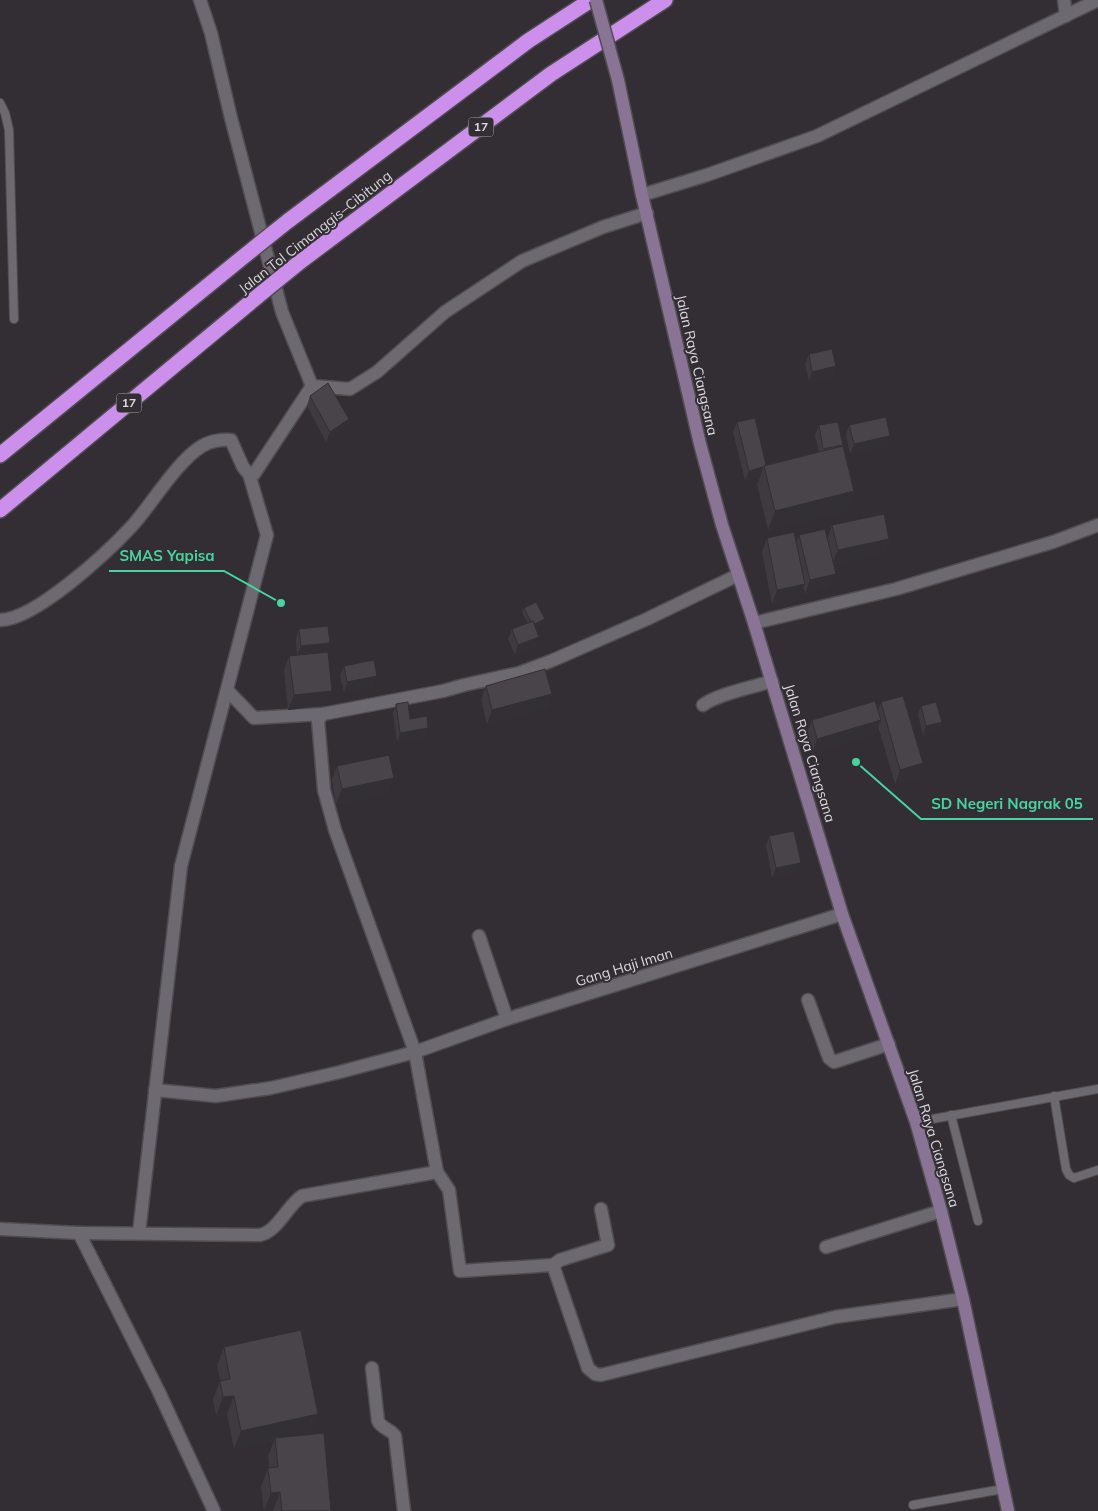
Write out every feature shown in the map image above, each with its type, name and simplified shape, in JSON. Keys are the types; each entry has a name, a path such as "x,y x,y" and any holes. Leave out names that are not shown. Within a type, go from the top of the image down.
{"highway":[{"name":"Jalan Tol Cimanggis–Cibitung","path":"0,455 288,221 528,42 591,0"},
{"name":"Jalan Tol Cimanggis–Cibitung","path":"0,510 301,260 551,74 665,0"}],"main road":[{"name":"Jalan Raya Ciangsana","path":"596,0 618,80 642,195 700,444 738,575 842,914 916,1122 941,1211 962,1299 1008,1511"}],"street":[{"path":"200,0 211,33 231,118 282,312 312,386"},
{"path":"1064,0 1066,16"},
{"path":"642,195 707,175 817,136 1098,0"},
{"path":"312,386 350,389 376,372 445,312 522,261 603,226 647,213"},
{"path":"249,474 254,474 312,386"},
{"path":"0,620 24,613 49,600 132,526 187,459 203,446 224,439 231,440 243,467 249,474 267,535 181,866 139,1233"},
{"path":"754,623 896,589 1053,542 1098,526"},
{"path":"227,690 254,718 322,714 443,692 464,685 519,673 551,662 738,575"},
{"path":"703,705 732,693 772,681"},
{"path":"322,714 318,720 324,790 335,830 415,1052 437,1172 449,1190 460,1271 553,1265 560,1260 608,1245 601,1209"},
{"name":"Gang Haji Iman","path":"156,1090 216,1096 262,1090 415,1052 507,1019 842,914"},
{"path":"479,936 507,1019"},
{"path":"808,1000 829,1058 834,1062 889,1044"},
{"path":"0,1229 79,1233 265,1234 270,1232 288,1209 302,1196 437,1172"},
{"path":"826,1247 941,1211"},
{"path":"79,1233 159,1392 214,1511"},
{"path":"553,1265 588,1368 595,1374 601,1375 835,1317 962,1299"},
{"path":"372,1368 378,1421 381,1426 392,1431 395,1436 404,1511"}],"lane":[{"path":"0,103 6,113 9,130 14,319"},
{"path":"916,1122 1098,1089"},
{"path":"1054,1096 1066,1169 1069,1175 1074,1178 1098,1170"},
{"path":"951,1115 978,1221"},
{"path":"912,1505 1003,1489"}],"building":[{"path":"832,349 836,366 812,372 809,354"},
{"path":"328,383 349,419 330,432 310,396"},
{"path":"886,417 890,436 854,444 849,425"},
{"path":"755,418 766,465 749,471 737,422"},
{"path":"838,422 843,445 823,449 819,425"},
{"path":"843,446 854,491 775,511 764,466"},
{"path":"884,514 889,539 838,550 832,525"},
{"path":"825,529 836,574 810,580 799,535"},
{"path":"794,532 805,584 777,590 767,538"},
{"path":"536,602 545,619 534,624 524,608"},
{"path":"533,621 539,637 518,645 512,629"},
{"path":"328,626 330,643 301,646 299,629"},
{"path":"328,652 332,691 294,695 289,656"},
{"path":"374,660 377,676 347,682 344,666"},
{"path":"545,669 552,694 492,710 486,686"},
{"path":"903,696 923,763 900,770 881,702"},
{"path":"875,701 881,720 817,739 812,720"},
{"path":"408,702 410,719 427,716 428,728 400,733 396,704"},
{"path":"936,702 942,722 926,726 921,706"},
{"path":"389,755 394,778 342,789 337,766"},
{"path":"794,831 801,863 776,868 769,836"},
{"path":"301,1330 318,1414 241,1431 234,1396 223,1397 220,1381 230,1379 224,1347"},
{"path":"324,1433 331,1511 282,1511 280,1492 271,1493 268,1468 278,1467 275,1438"}],"place":[{"name":"SMAS Yapisa","path":"281,603"},
{"name":"SD Negeri Nagrak 05","path":"856,762"}]}
